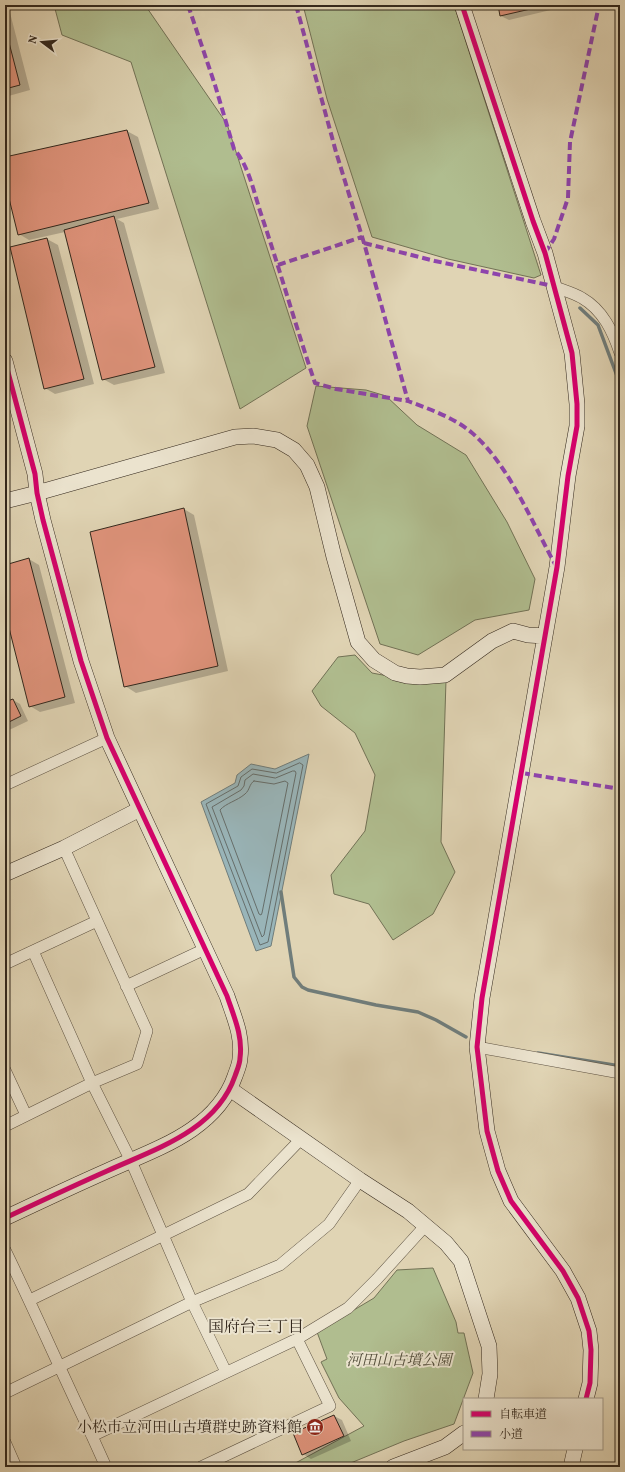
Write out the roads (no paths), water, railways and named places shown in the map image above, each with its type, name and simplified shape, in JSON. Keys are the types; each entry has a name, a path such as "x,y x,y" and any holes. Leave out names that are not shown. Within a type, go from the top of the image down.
{"street":[{"path":"462,5 528,207 545,253 572,354 577,404 577,426 568,476 557,567 482,998 477,1048 487,1131 498,1171 511,1201 563,1271 578,1298 589,1331 591,1357 590,1383 586,1398"},
{"path":"553,286 582,298 601,313 613,333 620,353"},
{"path":"5,360 35,474 37,493 81,661 108,738 227,996 241,1036 240,1059 230,1089 215,1111 192,1131 131,1161 5,1218"},
{"path":"5,501 235,437 254,436 277,440 294,450 307,465 316,487 358,642 374,660 395,673 407,676 420,677 445,675 492,641 513,631 528,635 545,636"},
{"path":"5,785 108,738"},
{"path":"5,874 64,848 140,809"},
{"path":"5,1126 92,1083 137,1064 146,1031 64,848"},
{"path":"5,964 97,921"},
{"path":"126,986 205,949"},
{"path":"33,951 92,1083 131,1161 192,1302 226,1372"},
{"path":"477,1048 620,1073"},
{"path":"5,1070 26,1115"},
{"path":"230,1089 360,1180 408,1210 446,1243 461,1261 490,1346 490,1374 486,1398"},
{"path":"30,1300 163,1237 248,1194 301,1139"},
{"path":"5,1393 192,1302 280,1265 329,1224 360,1180"},
{"path":"92,1436 297,1339 348,1308 377,1279 426,1225"},
{"path":"5,1250 30,1300 59,1368 106,1467"},
{"path":"201,1467 330,1406 297,1339"},
{"path":"393,1467 445,1447 463,1434"},
{"path":"5,1442 16,1467"},
{"path":"571,1467 575,1450"}],"water":[{"path":"309,754 271,946 256,951 201,802 235,783 237,775 251,764 275,769"}],"waterway":[{"path":"580,308 598,325 620,384"},
{"path":"281,892 294,977 302,987 308,990 376,1005 418,1012 436,1020 466,1037"},
{"path":"538,1053 620,1066"}],"place":[{"name":"小松市立河田山古墳群史跡資料館","path":"315,1427"}],"district":[{"name":"国府台三丁目","path":"256,1326"}],"park label":[{"name":"河田山古墳公園","path":"399,1360"}]}
